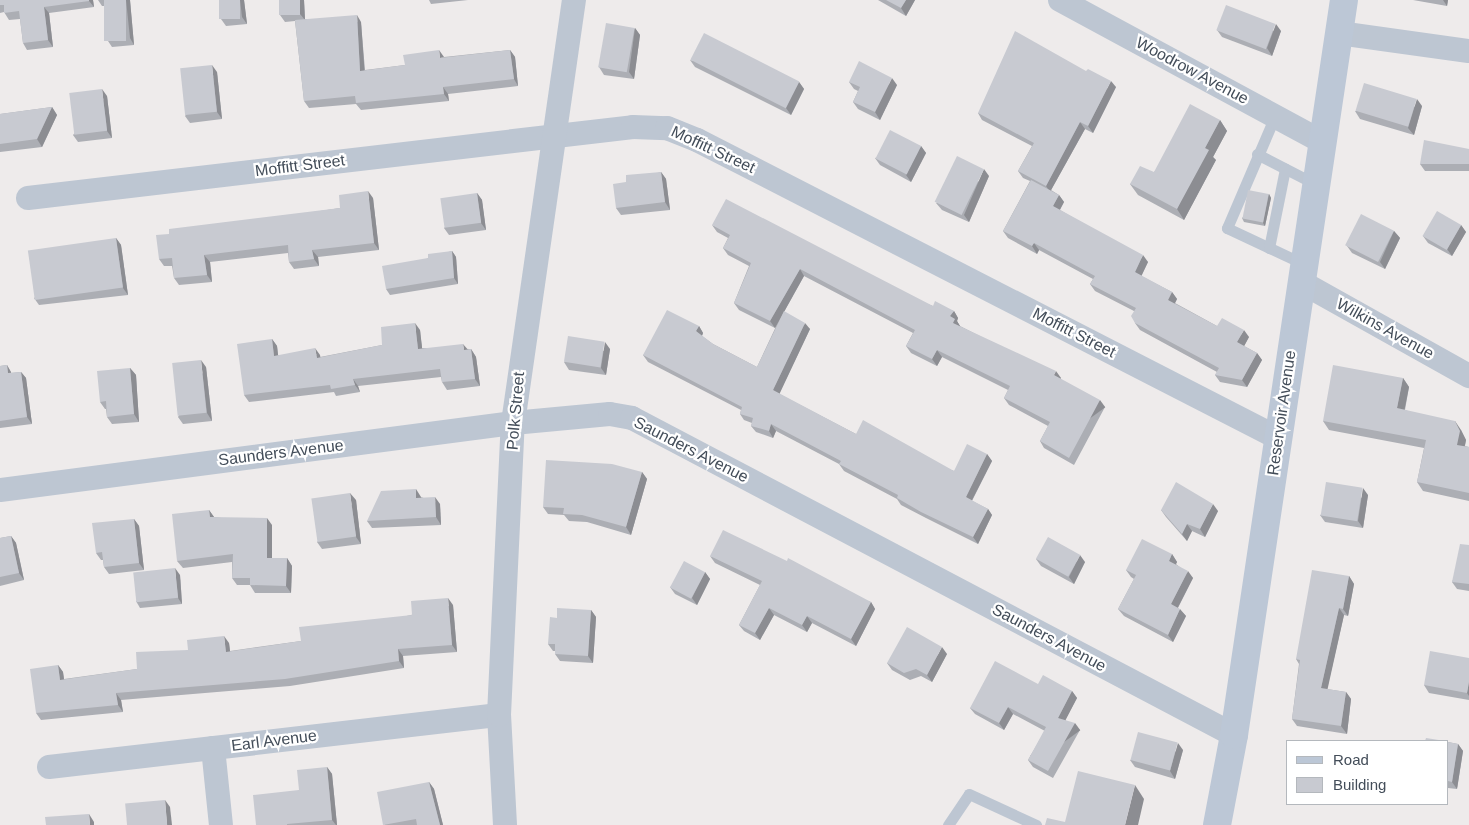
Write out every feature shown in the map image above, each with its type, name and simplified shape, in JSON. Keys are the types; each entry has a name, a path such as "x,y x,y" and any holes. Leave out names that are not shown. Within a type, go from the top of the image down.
{"main road":[{"name":"Reservoir Avenue","path":"1217,825 1234,735 1344,0"}],"street":[{"name":"Polk Street","path":"505,825 499,715 513,423 574,0"},
{"name":"Woodrow Avenue","path":"1060,0 1323,142"},
{"path":"1339,33 1469,51"},
{"name":"Moffitt Street","path":"28,198 633,127 667,128 697,140 1278,438"},
{"name":"Wilkins Avenue","path":"1303,273 1469,376"},
{"name":"Saunders Avenue","path":"0,490 513,423 610,414 632,418 1234,735"},
{"name":"Earl Avenue","path":"49,767 499,715"},
{"path":"213,748 221,825"}],"lane":[{"path":"1275,116 1257,154 1227,228 1269,248 1303,273"},
{"path":"1257,154 1317,185"},
{"path":"1269,248 1285,170"},
{"path":"948,825 969,794 1036,825"}],"building":[{"path":"0,0 89,1 44,7 48,40 23,43 19,11 4,13 4,5 0,5"},
{"path":"104,0 126,0 126,41 104,41"},
{"path":"219,0 240,0 240,19 219,19"},
{"path":"279,0 300,0 300,15 279,15"},
{"path":"886,0 906,0 901,8"},
{"path":"1226,5 1275,24 1266,49 1216,30"},
{"path":"357,15 360,71 405,65 403,55 439,50 440,58 510,50 514,79 443,87 444,94 356,103 355,96 304,101 295,20"},
{"path":"606,23 635,28 627,72 598,67"},
{"path":"1015,31 1086,71 1088,69 1111,81 1088,126 1080,122 1046,186 1018,171 1034,143 978,113"},
{"path":"704,33 799,82 786,108 690,60"},
{"path":"859,61 892,78 875,112 853,102 860,87 849,82"},
{"path":"212,65 217,112 185,115 180,68"},
{"path":"1364,83 1417,99 1408,127 1356,111"},
{"path":"102,89 107,131 74,135 69,93"},
{"path":"1190,104 1220,120 1205,148 1209,150 1177,209 1130,184 1140,166 1154,172"},
{"path":"52,107 37,139 0,144 0,114"},
{"path":"890,130 921,146 907,174 875,159"},
{"path":"1424,140 1469,149 1469,164 1420,164"},
{"path":"957,156 984,169 962,215 935,202"},
{"path":"661,172 665,202 616,208 613,184 626,182 626,175"},
{"path":"1031,180 1059,195 1053,206 1143,255 1135,272 1172,292 1168,300 1217,326 1222,318 1244,330 1237,342 1257,353 1242,380 1215,375 1219,368 1135,323 1131,316 1136,308 1090,284 1095,276 1034,243 1032,246 1003,231"},
{"path":"1248,190 1269,194 1263,222 1242,218"},
{"path":"368,191 374,243 312,250 314,259 289,262 288,245 204,255 207,275 174,278 172,258 159,259 156,235 169,234 169,229 340,208 339,195"},
{"path":"477,193 481,223 445,228 440,198"},
{"path":"726,199 933,306 935,301 954,311 950,316 955,319 953,323 1056,371 1054,375 1100,400 1069,458 1040,441 1050,422 1004,398 1010,386 937,350 932,359 906,346 915,330 800,269 770,321 734,303 751,263 723,248 730,235 712,225"},
{"path":"1437,211 1461,225 1447,250 1422,236"},
{"path":"1361,214 1394,231 1378,262 1345,245"},
{"path":"116,238 123,288 35,300 28,250"},
{"path":"452,251 454,278 386,289 382,266 428,258 428,254"},
{"path":"667,310 699,326 696,331 713,344 757,367 784,311 805,323 773,390 856,434 863,420 954,471 967,444 987,454 966,497 988,509 973,537 921,512 897,498 898,495 839,464 841,461 771,424 769,431 751,426 753,418 740,414 742,407 643,355"},
{"path":"415,323 418,349 463,344 464,350 471,349 475,379 442,382 440,369 353,379 355,385 331,389 330,385 244,395 237,344 272,339 274,356 315,348 317,358 382,345 381,327"},
{"path":"568,336 605,342 600,367 564,362"},
{"path":"201,360 207,413 178,416 172,363"},
{"path":"7,365 8,373 21,372 27,417 0,421 0,366"},
{"path":"1333,365 1403,378 1397,408 1455,421 1460,431 1457,445 1469,447 1469,493 1417,482 1426,440 1323,421"},
{"path":"130,368 134,414 107,417 106,401 100,402 97,371"},
{"path":"546,460 612,464 642,472 626,527 582,515 563,514 564,508 543,507"},
{"path":"1176,482 1213,504 1200,529 1187,524 1182,534 1161,510"},
{"path":"1326,482 1363,488 1357,521 1321,516"},
{"path":"416,489 416,498 435,497 436,517 367,521 381,491"},
{"path":"350,493 356,537 318,542 311,498"},
{"path":"209,510 210,517 267,518 267,558 287,558 286,586 250,585 250,578 232,578 233,554 177,561 172,514"},
{"path":"134,519 139,563 104,567 102,552 96,553 92,523"},
{"path":"723,530 787,561 788,558 871,602 851,639 807,616 802,625 769,608 755,633 739,625 762,581 710,556"},
{"path":"11,536 19,573 0,577 0,538"},
{"path":"1048,537 1080,555 1068,577 1036,559"},
{"path":"1142,539 1172,554 1169,561 1188,571 1171,604 1180,609 1168,635 1118,609 1136,575 1126,570"},
{"path":"1460,544 1469,545 1469,584 1452,582"},
{"path":"684,561 705,572 691,599 670,587"},
{"path":"175,568 178,598 136,602 133,572"},
{"path":"1312,570 1349,576 1343,609 1339,608 1321,688 1346,692 1341,726 1292,719 1300,660 1296,659"},
{"path":"448,598 452,645 398,649 399,661 285,679 116,693 118,705 36,713 30,669 58,665 60,680 137,669 136,652 188,650 187,640 224,636 226,652 301,641 299,627 412,615 411,601"},
{"path":"557,608 591,610 588,656 555,654 555,644 548,644 550,617 557,618"},
{"path":"907,627 942,647 927,675 916,669 904,673 887,663"},
{"path":"1430,651 1469,658 1467,693 1424,685"},
{"path":"995,661 1038,684 1043,675 1072,691 1058,718 1075,723 1048,771 1028,760 1046,727 1008,707 999,723 970,708"},
{"path":"1138,732 1178,743 1170,771 1130,760"},
{"path":"1449,742 1458,744 1452,782 1449,781"},
{"path":"327,767 332,820 287,825 256,825 253,795 299,790 297,770"},
{"path":"1078,771 1135,785 1125,825 1045,825 1047,818 1065,822"},
{"path":"429,782 440,825 417,825 416,819 383,825 377,792"},
{"path":"165,800 167,825 127,825 125,803"},
{"path":"89,814 90,825 46,825 45,817"}]}
